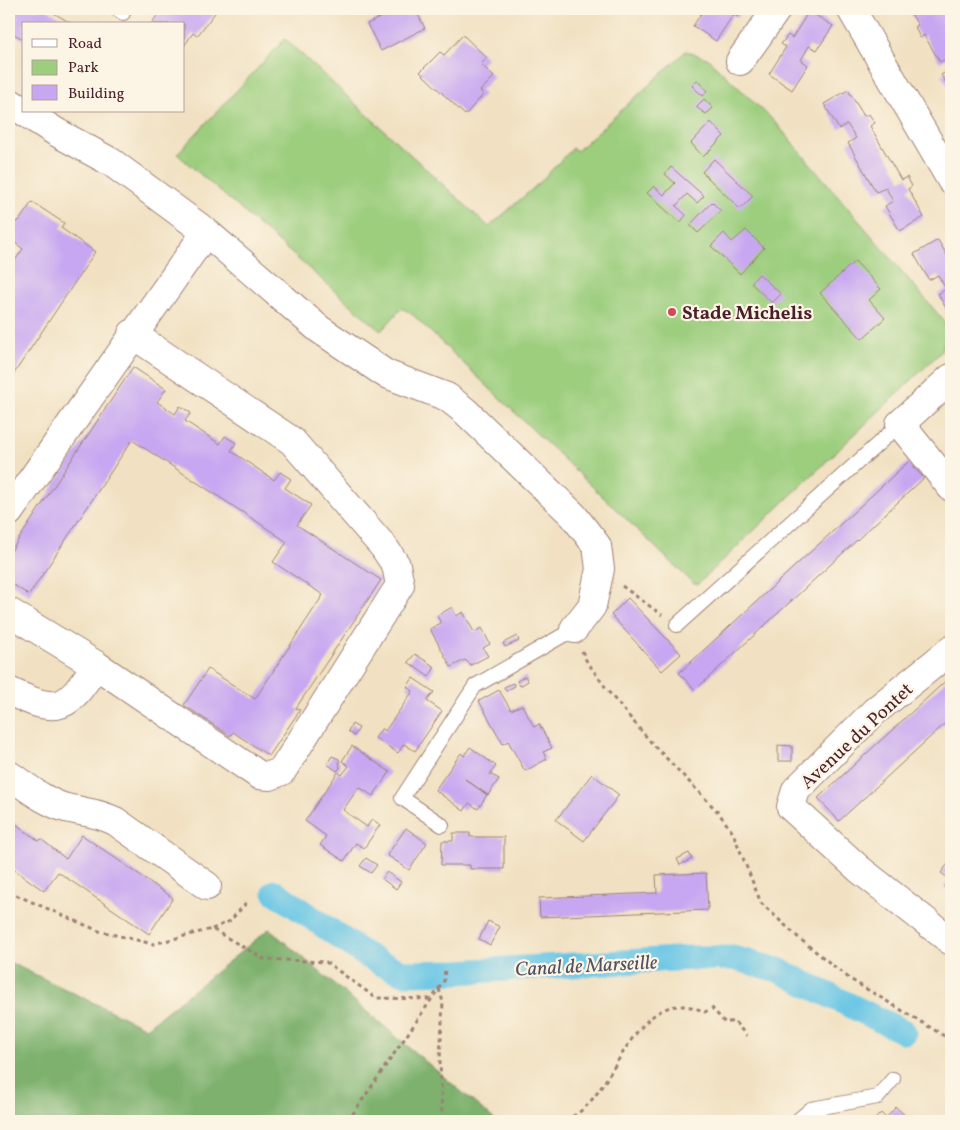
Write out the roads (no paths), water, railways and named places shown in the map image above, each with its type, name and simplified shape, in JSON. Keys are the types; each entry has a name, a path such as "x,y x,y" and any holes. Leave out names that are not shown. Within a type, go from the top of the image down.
{"street":[{"path":"740,62 777,9"},
{"path":"852,9 951,180"},
{"path":"9,102 22,110"},
{"path":"25,112 56,132 111,162 206,232 319,329 386,374 447,397 465,411 573,515 596,546 600,569 592,606 574,629"},
{"path":"9,512 132,334 206,232"},
{"path":"9,612 96,665 259,775 270,776 282,771 400,585 396,565 383,546 292,441 132,334"},
{"path":"951,378 900,424 951,487"},
{"name":"Avenue du Pontet","path":"951,650 875,711 796,790 791,807 859,869 951,941"},
{"path":"9,691 33,703 51,705 65,703 75,696 96,665"},
{"path":"9,775 44,798 58,804 100,814 115,821 207,886"}],"lane":[{"path":"677,625 900,424"},
{"path":"442,825 402,798 475,686 574,629"},
{"path":"797,1121 811,1109 878,1097 893,1079"}],"waterway":[{"name":"Canal de Marseille","path":"275,892 364,954 382,964 405,973 457,972 691,958 733,958 778,970 904,1032"}],"place":[{"name":"Stade Michelis","path":"672,312"}]}
